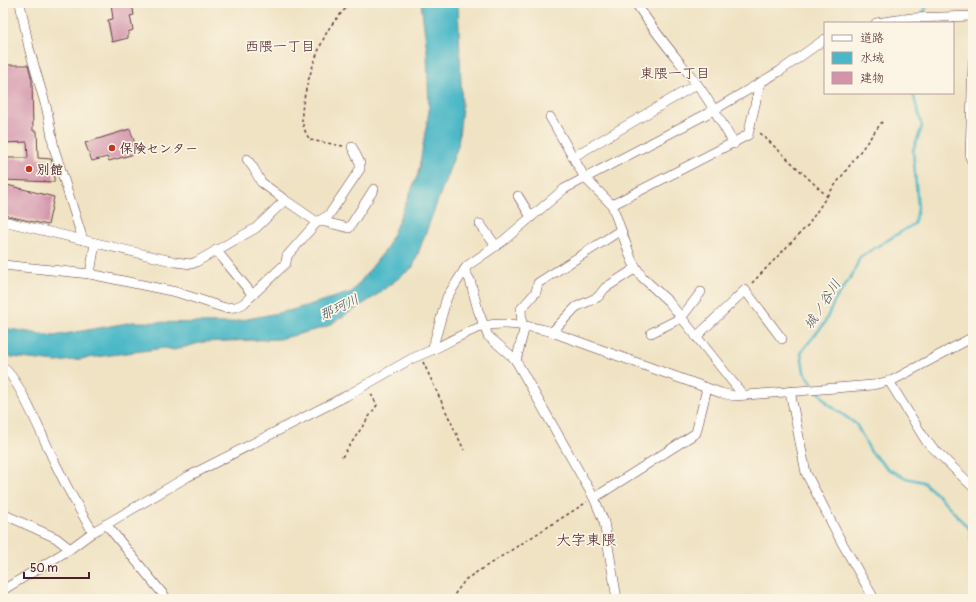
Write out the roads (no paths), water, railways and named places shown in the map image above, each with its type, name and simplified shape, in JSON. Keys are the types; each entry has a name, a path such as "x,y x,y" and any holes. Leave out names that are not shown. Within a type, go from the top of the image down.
{"street":[{"path":"636,3 666,46 697,84 734,144"},
{"path":"22,4 29,48 47,110 54,148 83,240"},
{"path":"883,22 912,18 973,16"},
{"path":"432,350 447,297 467,266 496,246 564,189 714,110 760,83 824,40"},
{"path":"973,62 971,68 970,156 973,163"},
{"path":"612,205 734,144 748,135 752,126 760,83"},
{"path":"573,157 697,84"},
{"path":"550,117 585,178 612,205 632,261 642,277 669,302 743,395"},
{"path":"3,265 90,274 176,292 225,308 236,307 243,304 286,263 287,256 317,222 329,215 360,169 360,163 352,147"},
{"path":"247,159 261,182 317,222 325,222 349,228 374,189"},
{"path":"518,196 531,217"},
{"path":"3,222 176,262 191,264 256,228 285,200"},
{"path":"480,224 496,246"},
{"path":"516,361 524,325 521,309 536,292 538,283 621,230"},
{"path":"90,274 95,243"},
{"path":"216,250 252,294"},
{"path":"552,332 576,308 598,297 604,288 636,268"},
{"path":"464,270 470,280 488,336 516,361 594,498 604,522 618,599"},
{"path":"696,337 745,290 782,339"},
{"path":"651,332 681,318 701,292"},
{"path":"3,590 70,549 92,532 186,477 366,385 420,355 484,326 501,324 524,325 552,332 721,393 743,395 874,385 889,381 973,337"},
{"path":"3,368 7,370 18,389 92,532"},
{"path":"889,381 926,441 973,487"},
{"path":"594,498 696,433 708,388"},
{"path":"790,391 806,473 841,541 873,597 865,599"},
{"path":"3,514 56,538 70,549"},
{"path":"106,524 167,599"}],"water":[{"name":"那珂川","path":"421,3 458,3 462,108 458,146 413,267 374,297 326,327 280,339 203,342 174,350 165,348 57,362 3,356 3,328 54,336 133,322 228,323 292,310 352,292 387,248 418,174 429,111 427,51"}],"waterway":[{"name":"城ノ谷川","path":"921,16 929,3"},
{"name":"城ノ谷川","path":"816,388 804,372 801,352 824,324 835,300 853,274 860,257 914,224 918,208 913,150 922,127 913,94"},
{"name":"城ノ谷川","path":"819,392 828,404 856,424 871,452 888,469 906,478 923,482 942,499 970,530 973,553"}],"place":[{"name":"保険センター","path":"112,148"},
{"name":"別館","path":"29,169"}],"district":[{"name":"西隈一丁目","path":"280,46"},
{"name":"東隈一丁目","path":"675,73"},
{"name":"大字東隈","path":"586,540"}]}
